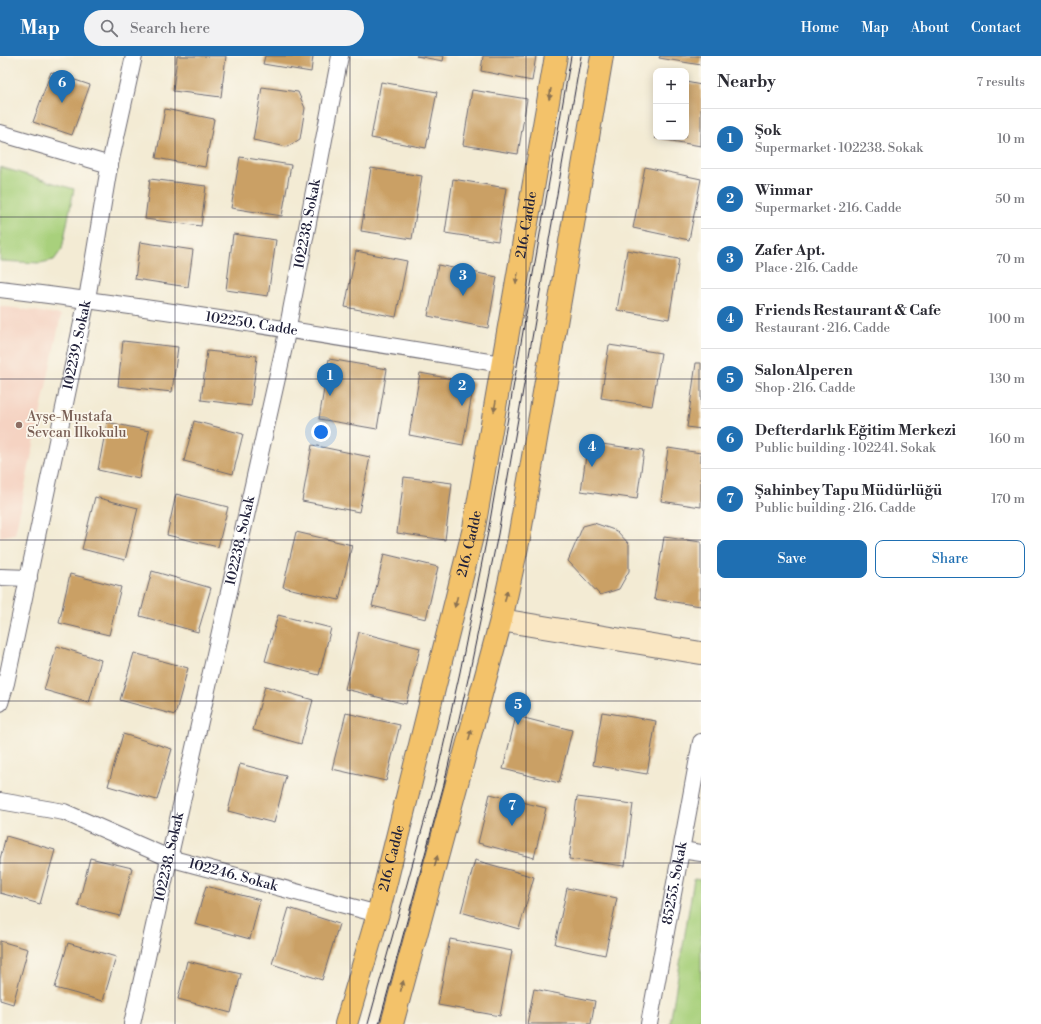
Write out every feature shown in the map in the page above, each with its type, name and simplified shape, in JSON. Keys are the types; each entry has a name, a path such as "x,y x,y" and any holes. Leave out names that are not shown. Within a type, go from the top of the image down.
{"main road":[{"name":"216. Cadde","path":"346,1024 378,914 474,528 556,56"},
{"path":"392,1024 501,620 520,530 602,56"}],"street":[{"name":"102239. Sokak","path":"0,703 6,683 29,578 87,299 110,165 134,56"},
{"name":"102238. Sokak","path":"132,1024 287,329 340,56"},
{"path":"0,133 110,165"},
{"name":"102250. Cadde","path":"0,289 87,299 287,329 502,364"},
{"path":"0,578 29,578"},
{"path":"501,620 701,653"},
{"name":"85255. Sokak","path":"649,1024 701,742"},
{"name":"102246. Sokak","path":"0,801 64,812 169,858 378,914"},
{"path":"682,850 701,853"}],"shaded area":[{"name":"Ayşe-Mustafa Sevcan İlkokulu","path":"0,306 61,315 15,534 0,537"}],"green space":[{"path":"0,167 74,189 62,249 54,260 40,263 0,261"},
{"path":"694,879 701,880 701,1024 670,1024"}],"building":[{"path":"177,56 226,56 221,97 173,91"},
{"path":"265,56 313,56 311,72 263,64"},
{"path":"416,56 444,56 443,61"},
{"path":"483,56 536,56 532,81 481,71"},
{"path":"660,56 701,56 701,65 659,58"},
{"path":"51,72 90,85 72,135 33,122"},
{"path":"381,82 437,92 426,148 371,138"},
{"path":"689,83 701,85 701,146 666,140 689,140"},
{"path":"262,87 298,92 305,108 300,139 287,147 253,140"},
{"path":"472,90 527,99 518,154 463,145"},
{"path":"165,109 214,119 205,167 156,158"},
{"path":"240,157 291,165 282,216 231,208"},
{"path":"645,167 701,179 689,240 633,228"},
{"path":"371,168 422,176 412,239 361,231"},
{"path":"150,179 206,186 201,226 145,219"},
{"path":"453,179 506,188 498,241 445,233"},
{"path":"233,234 276,240 268,296 226,290"},
{"path":"140,242 193,250 188,287 135,279"},
{"path":"627,250 679,259 669,319 617,310"},
{"path":"356,251 407,261 396,317 345,307"},
{"path":"438,265 497,277 488,328 428,316"},
{"path":"123,341 178,347 172,392 118,386"},
{"path":"609,345 661,353 652,406 601,398"},
{"path":"207,351 257,356 251,406 201,400"},
{"path":"329,359 387,369 377,429 319,419"},
{"path":"696,363 701,363 701,429 687,427"},
{"path":"420,373 474,383 463,445 409,435"},
{"path":"194,421 243,434 233,474 184,461"},
{"path":"107,422 149,431 139,479 98,470"},
{"path":"588,442 644,450 637,499 581,491"},
{"path":"312,445 370,457 359,512 302,501"},
{"path":"668,448 701,453 701,507 661,501"},
{"path":"404,477 452,483 445,540 397,533"},
{"path":"176,494 228,507 218,547 167,535"},
{"path":"95,497 138,508 125,560 82,549"},
{"path":"594,523 617,531 629,544 629,571 619,589 600,595 568,561 583,526"},
{"path":"296,532 352,545 339,600 283,587"},
{"path":"664,537 701,542 701,606 654,599"},
{"path":"384,554 438,567 426,619 372,606"},
{"path":"152,571 211,588 198,632 140,616"},
{"path":"70,574 121,587 109,635 59,623"},
{"path":"278,615 331,628 319,675 265,661"},
{"path":"359,632 420,648 406,704 345,689"},
{"path":"57,646 101,660 89,703 44,690"},
{"path":"134,653 188,668 175,715 120,700"},
{"path":"265,686 313,700 301,744 253,730"},
{"path":"602,712 656,721 647,774 593,765"},
{"path":"346,713 400,725 386,781 332,769"},
{"path":"516,716 572,730 559,783 503,769"},
{"path":"123,734 172,749 157,800 108,786"},
{"path":"240,764 286,776 274,823 228,811"},
{"path":"490,794 546,808 534,858 478,843"},
{"path":"577,797 633,804 625,866 569,859"},
{"path":"6,836 55,850 40,904 0,893 0,859"},
{"path":"90,858 132,868 120,916 78,906"},
{"path":"475,860 534,877 519,929 461,912"},
{"path":"206,886 260,900 250,939 195,924"},
{"path":"567,888 617,898 605,955 555,944"},
{"path":"289,908 339,924 322,980 272,964"},
{"path":"450,939 512,951 500,1016 438,1005"},
{"path":"0,941 28,949 13,1004 0,1000"},
{"path":"68,943 116,957 103,1001 55,988"},
{"path":"187,961 241,974 231,1013 178,999"},
{"path":"534,989 595,1001 591,1024 527,1024"}],"tram line":[{"path":"368,1024 435,783 460,672 488,532 571,56"},
{"path":"379,1024 444,784 469,675 498,534 581,56"}],"place":[{"name":"Defterdarlık Eğitim Merkezi","path":"62,103"},
{"name":"Zafer Apt.","path":"463,296"},
{"name":"Şok","path":"330,396"},
{"name":"Winmar","path":"462,406"},
{"name":"Ayşe-Mustafa Sevcan İlkokulu","path":"19,425"},
{"name":"Friends Restaurant & Cafe","path":"592,467"},
{"name":"SalonAlperen","path":"518,725"},
{"name":"Şahinbey Tapu Müdürlüğü","path":"512,826"}]}
